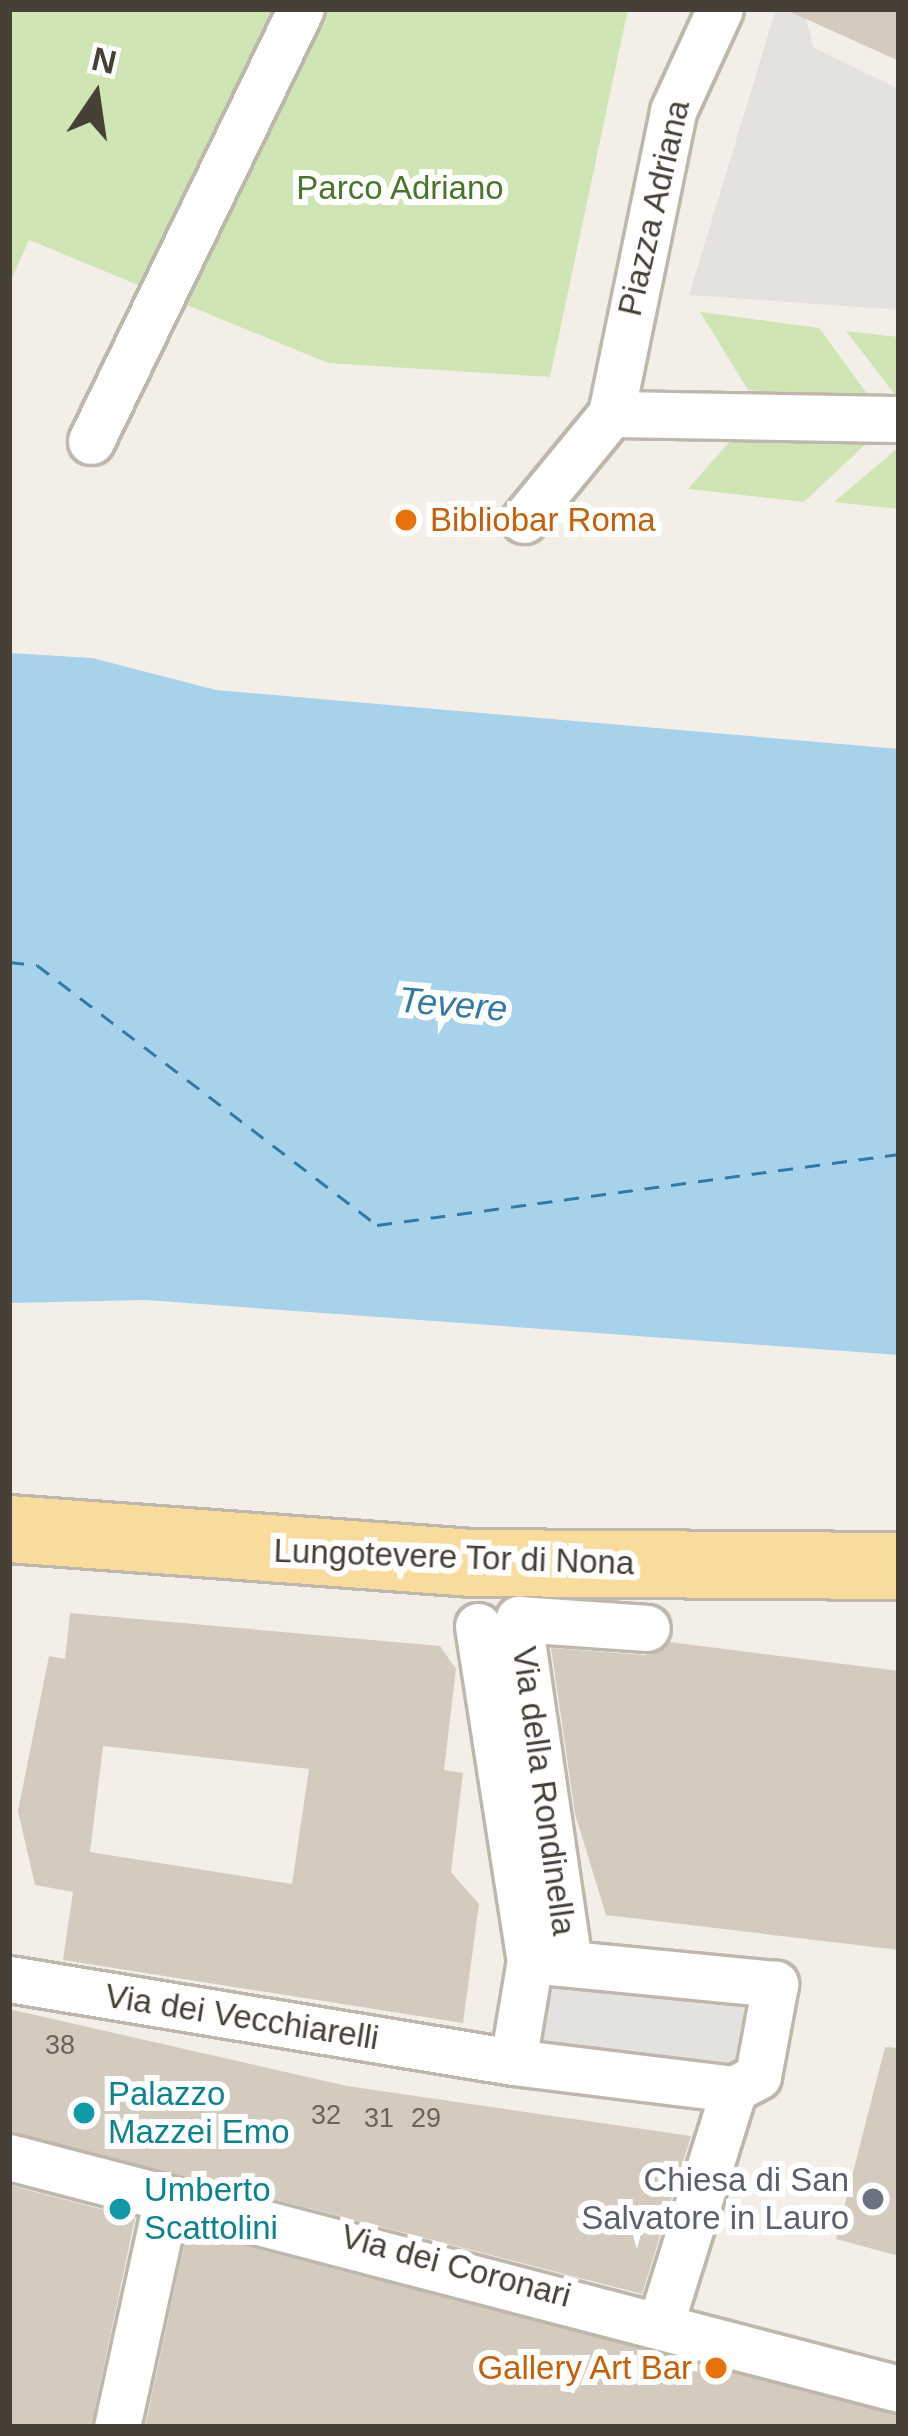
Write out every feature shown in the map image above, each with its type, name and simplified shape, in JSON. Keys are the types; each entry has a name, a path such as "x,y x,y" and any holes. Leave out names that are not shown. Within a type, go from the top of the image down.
{"main road":[{"name":"Lungotevere Tor di Nona","path":"9,1529 471,1563 899,1566"}],"street":[{"path":"91,441 302,9"},
{"name":"Piazza Adriana","path":"610,414 673,111 720,9"},
{"path":"524,520 610,414 899,419"},
{"path":"498,1622 647,1628"},
{"name":"Via della Rondinella","path":"498,1622 524,1910 549,1961"},
{"name":"Via della Rondinella","path":"498,1622 549,1961"},
{"path":"495,2058 549,1961 775,1984 758,2076 734,2089 662,2319"},
{"name":"Via dei Vecchiarelli","path":"9,1978 495,2058 734,2089"},
{"name":"Via dei Coronari","path":"9,2157 662,2319 899,2389"},
{"path":"117,2427 167,2198"}],"green space":[{"name":"Parco Adriano","path":"9,9 628,9 550,377 328,363 29,240 9,285"},
{"path":"700,312 819,328 871,399 748,390"},
{"path":"846,331 899,337 899,400"},
{"path":"746,423 872,438 804,502 688,489"},
{"path":"899,447 899,509 834,502"}],"shaded area":[{"path":"776,9 804,12 814,48 899,89 899,310 689,295"},
{"path":"545,1972 755,1997 748,2072 534,2048"}],"water":[{"name":"Tevere","path":"9,653 92,658 216,690 899,749 899,1355 146,1300 9,1303"}],"building":[{"path":"784,9 899,9 899,61"},
{"path":"70,1613 440,1646 456,1669 444,1770 463,1773 451,1872 479,1904 463,2023 63,1960 73,1892 35,1885 18,1811 49,1656 65,1659","holes":["103,1746 309,1769 292,1884 90,1852"]},
{"path":"670,1642 899,1671 899,1950 606,1915 575,1814 551,1648 645,1655"},
{"path":"9,2009 347,2086 691,2136 642,2294 9,2131"},
{"name":"Chiesa di San Salvatore in Lauro","path":"885,2047 899,2048 899,2256 836,2239"},
{"path":"9,2185 135,2218 91,2427 9,2427"},
{"path":"187,2231 899,2415 899,2427 145,2427"}],"ferry route":[{"path":"9,962 37,965 377,1225 899,1154"}],"place":[{"name":"Bibliobar Roma","path":"406,520"},
{"name":"Palazzo Mazzei Emo","path":"84,2113"},
{"name":"Chiesa di San Salvatore in Lauro","path":"873,2199"},
{"name":"Umberto Scattolini","path":"120,2209"},
{"name":"Gallery Art Bar","path":"716,2368"}]}
